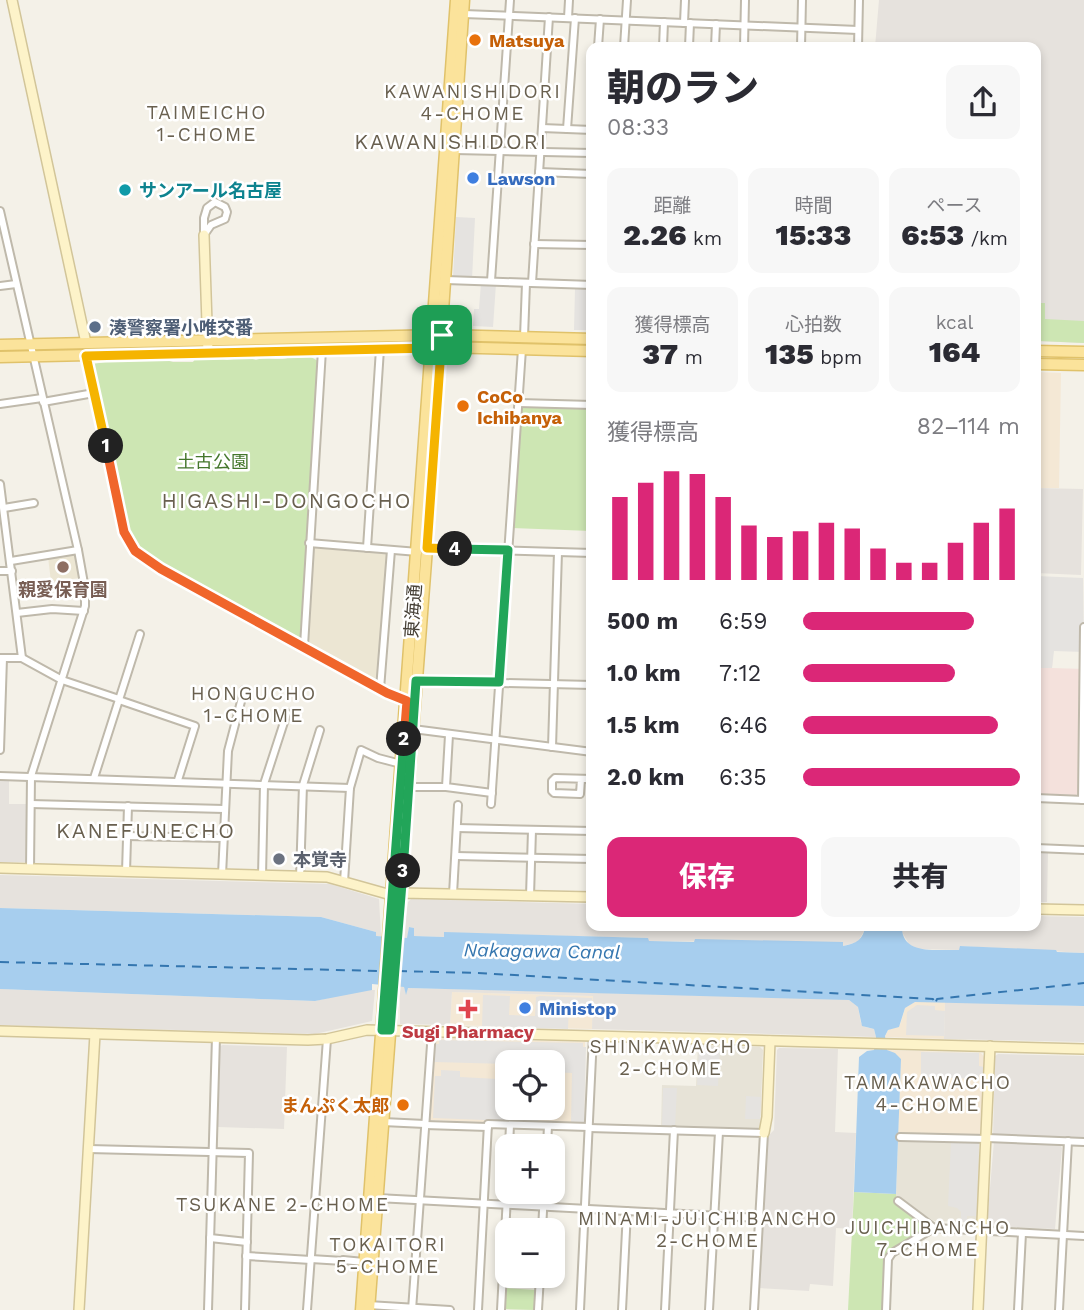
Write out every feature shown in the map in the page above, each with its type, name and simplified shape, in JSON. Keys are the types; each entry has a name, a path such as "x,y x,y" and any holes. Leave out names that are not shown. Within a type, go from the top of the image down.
{"main road":[{"name":"東海通","path":"396,894 402,764 411,703 437,347 456,0"},
{"name":"東海通","path":"437,335 446,280 464,0"},
{"path":"0,345 437,335 586,339"},
{"path":"0,357 437,347 586,351"},
{"path":"1041,351 1084,352"},
{"path":"1041,364 1084,365"},
{"path":"365,1308 393,929 409,787 413,729 411,703"},
{"path":"365,1308 364,1262 383,1122 386,1030"}],"street":[{"path":"12,0 86,343"},
{"path":"491,281 510,0"},
{"path":"567,129 571,18 569,0"},
{"path":"624,42 627,0"},
{"path":"685,0 689,42"},
{"path":"744,42 745,0"},
{"path":"801,42 802,0"},
{"path":"858,42 859,0"},
{"path":"464,14 858,30"},
{"path":"524,337 534,244 549,18"},
{"path":"598,42 600,19"},
{"path":"663,42 664,22"},
{"path":"715,42 716,24"},
{"path":"542,128 586,130"},
{"path":"455,150 586,153"},
{"path":"539,172 586,174"},
{"path":"204,235 206,229 225,219 227,212 222,204 215,202 207,208 204,218 204,235 208,353"},
{"path":"0,211 86,589 84,611 31,776 30,869"},
{"path":"534,244 586,245"},
{"path":"446,280 586,285"},
{"path":"0,286 16,284"},
{"path":"367,548 380,349"},
{"path":"491,804 522,349"},
{"path":"304,646 322,350"},
{"path":"86,356 124,532 135,551 161,569 380,689 411,703"},
{"path":"0,404 94,393"},
{"path":"519,403 586,405"},
{"path":"0,484 22,658"},
{"path":"3,505 34,502"},
{"path":"309,543 391,550 586,552"},
{"path":"11,561 78,550"},
{"path":"380,689 391,550"},
{"path":"0,551 9,551"},
{"path":"552,747 558,552"},
{"path":"0,571 12,571"},
{"path":"17,613 52,609 84,611"},
{"path":"1041,798 1083,800 1084,627"},
{"path":"94,778 140,634"},
{"path":"0,750 2,658 22,658 62,680 195,726 178,780"},
{"path":"412,680 586,685"},
{"path":"222,874 225,782 230,738 244,690"},
{"path":"262,876 264,784 287,713"},
{"path":"413,729 586,751"},
{"path":"300,877 303,785 320,730"},
{"path":"446,787 449,735"},
{"path":"344,882 350,788 360,750 402,764"},
{"path":"0,776 178,780 350,788"},
{"path":"580,779 579,794 552,791 555,778 586,779"},
{"path":"409,787 446,787 492,793"},
{"path":"31,804 224,809"},
{"path":"453,894 458,805"},
{"path":"126,872 128,806"},
{"path":"457,828 586,831"},
{"path":"530,896 532,830"},
{"path":"127,836 223,838"},
{"path":"1041,848 1084,850"},
{"path":"456,856 586,859"},
{"path":"0,868 327,877 396,894 586,897"},
{"path":"1041,909 1084,910"},
{"path":"0,1031 327,1039 367,1030 386,1030 1084,1049"},
{"path":"412,1309 432,1031"},
{"path":"79,1310 95,1034"},
{"path":"580,1310 593,1036"},
{"path":"208,1310 216,1037"},
{"path":"307,1310 327,1039"},
{"path":"754,1310 770,1041"},
{"path":"978,1310 990,1046"},
{"path":"383,1122 488,1127"},
{"path":"478,1310 488,1124 764,1133"},
{"path":"510,1125 510,1134"},
{"path":"548,1126 548,1134"},
{"path":"665,1310 674,1130"},
{"path":"709,1310 719,1132"},
{"path":"900,1137 1084,1142"},
{"path":"1059,1310 1068,1141"},
{"path":"89,1149 249,1153 245,1310"},
{"path":"373,1197 759,1218"},
{"path":"898,1201 934,1228 1084,1236"},
{"path":"501,1310 506,1205"},
{"path":"543,1218 544,1206"},
{"path":"622,1310 627,1211"},
{"path":"886,1310 888,1259 891,1253 934,1228"},
{"path":"1018,1310 1022,1233"},
{"path":"210,1238 247,1242"},
{"path":"246,1256 364,1262"},
{"path":"538,1310 539,1288"},
{"path":"365,1308 450,1310"}],"shaded area":[{"path":"879,0 1084,0 1084,343 1041,341 1041,42 875,42"},
{"path":"456,217 475,218 472,279 453,278"},
{"path":"481,283 496,284 493,327 473,326 474,309 479,309"},
{"path":"575,289 586,289 586,330 574,330"},
{"path":"1041,372 1061,373 1059,488 1041,488"},
{"path":"1041,488 1083,489 1081,575 1041,573"},
{"path":"315,548 389,556 377,683 307,642"},
{"name":"親愛保育園","path":"75,553 79,578 51,582 48,557"},
{"path":"1041,576 1083,578 1084,652 1054,651 1052,668 1041,668"},
{"path":"1041,584 1082,651 1053,651 1052,668 1084,669 1084,694 1079,695 1076,795 1041,794"},
{"path":"0,778 9,778 9,804 27,804 25,862 0,862"},
{"path":"1041,852 1048,852 1047,902 1041,902"},
{"path":"0,875 330,884 379,899 381,936 376,936 376,932 321,917 0,908"},
{"path":"411,899 586,904 586,931 864,931 858,942 843,946 843,943 648,941 648,938 444,933 444,937 413,936 414,928 409,927 408,938 403,938 408,902"},
{"path":"1041,916 1084,917 1084,953 960,946 960,950 917,949 910,946 902,932 1041,931"},
{"path":"400,986 404,987 406,994 407,988 843,999 858,1007 861,1023 874,1029 876,1037 592,1029 593,996 452,992 450,1025 400,1024"},
{"path":"0,989 315,1001 363,990 375,990 372,1021 315,1034 0,1025"},
{"path":"452,992 594,996 592,1029 450,1025"},
{"path":"483,995 510,996 509,1015 535,1016 536,997 540,996 592,998 592,1006 569,1005 568,1029 482,1026"},
{"path":"915,1002 945,1002 944,1039 885,1037 888,1030 900,1025 905,1008"},
{"path":"945,1002 1084,1006 1084,1042 944,1039"},
{"path":"917,1005 935,1006 935,1010 945,1011 944,1036 906,1035 907,1012"},
{"path":"438,1038 585,1042 584,1126 428,1120 435,1040"},
{"path":"439,1040 583,1043 583,1047 586,1047 584,1123 571,1123 572,1073 565,1073 565,1050 495,1050 495,1064 434,1062 435,1044 439,1044"},
{"path":"698,1045 760,1047 763,1050 760,1130 661,1128 662,1085 696,1086"},
{"path":"220,1046 287,1047 284,1129 218,1127"},
{"path":"699,1047 720,1048 718,1086 697,1085"},
{"path":"779,1048 838,1049 835,1132 856,1133 852,1229 836,1228 833,1286 810,1284 809,1291 758,1288 767,1137 774,1130"},
{"path":"887,1050 981,1053 984,1057 982,1134 979,1137 898,1135 901,1059"},
{"path":"921,1052 979,1053 979,1066 984,1067 984,1073 979,1075 979,1079 921,1077"},
{"path":"995,1056 1084,1056 1084,1138 993,1136"},
{"path":"441,1070 460,1071 460,1077 495,1079 495,1120 538,1122 433,1118 435,1076 441,1076"},
{"path":"663,1088 677,1088 675,1128 662,1127"},
{"path":"746,1096 761,1097 760,1119 745,1119"},
{"path":"898,1139 979,1142 978,1220 934,1221 896,1197"},
{"path":"951,1141 979,1143 977,1216 967,1216 967,1222 961,1222 961,1212 957,1208 948,1206"},
{"path":"994,1141 1059,1144 1062,1148 1055,1229 990,1226 987,1223"}],"green space":[{"path":"1041,303 1045,303 1045,319 1084,321 1084,343 1041,341"},
{"name":"土古公園","path":"214,357 227,360 246,357 256,360 311,357 318,361 315,441 300,640 154,560 126,532 92,369 93,364 123,359 151,361 158,358 173,362 193,362 195,359 207,360"},
{"path":"523,407 586,409 586,531 512,528 520,411"},
{"path":"854,1192 896,1194 897,1205 922,1224 920,1232 887,1253 883,1310 848,1310"},
{"path":"504,1288 537,1290 535,1310 504,1309"}],"water":[{"name":"Nakagawa Canal","path":"0,908 321,917 376,932 376,936 407,938 409,927 414,928 414,936 444,937 444,932 648,938 649,941 694,942 695,939 843,942 843,946 859,940 864,931 902,931 908,942 922,949 959,950 960,946 1084,953 1084,1006 915,1002 905,1008 899,1027 888,1030 885,1036 887,1050 901,1059 896,1194 854,1192 859,1057 874,1050 876,1037 874,1029 862,1026 858,1007 849,1000 408,988 406,995 404,987 372,984 372,990 315,1001 0,989"}],"ferry route":[{"path":"0,962 382,971"},
{"path":"398,971 478,973 933,999 935,1004 937,999 1084,983"}],"place":[{"name":"Matsuya","path":"475,40"},
{"name":"Lawson","path":"473,178"},
{"name":"サンアール名古屋","path":"125,190"},
{"name":"湊警察署小唯交番","path":"95,327"},
{"name":"CoCo Ichibanya","path":"463,406"},
{"name":"親愛保育園","path":"63,567"},
{"name":"本覚寺","path":"279,859"},
{"name":"Ministop","path":"525,1008"},
{"name":"Sugi Pharmacy","path":"468,1009"},
{"name":"まんぷく太郎","path":"403,1105"}],"district":[{"name":"KAWANISHIDORI 4-CHOME","path":"473,102"},
{"name":"TAIMEICHO 1-CHOME","path":"207,123"},
{"name":"KAWANISHIDORI","path":"451,141"},
{"name":"HIGASHI-DONGOCHO","path":"287,500"},
{"name":"HONGUCHO 1-CHOME","path":"254,704"},
{"name":"KANEFUNECHO","path":"146,830"},
{"name":"SHINKAWACHO 2-CHOME","path":"671,1057"},
{"name":"TAMAKAWACHO 4-CHOME","path":"928,1093"},
{"name":"TSUKANE 2-CHOME","path":"283,1204"},
{"name":"MINAMI-JUICHIBANCHO 2-CHOME","path":"708,1229"},
{"name":"JUICHIBANCHO 7-CHOME","path":"928,1238"},
{"name":"TOKAITORI 5-CHOME","path":"388,1255"}],"route":[{"path":"442,335 427,548 508,550 499,682 416,681 390,1030 382,1030 407,701 387,693 161,569 135,551 124,532 86,356 432,348 433,336 442,335"}]}
